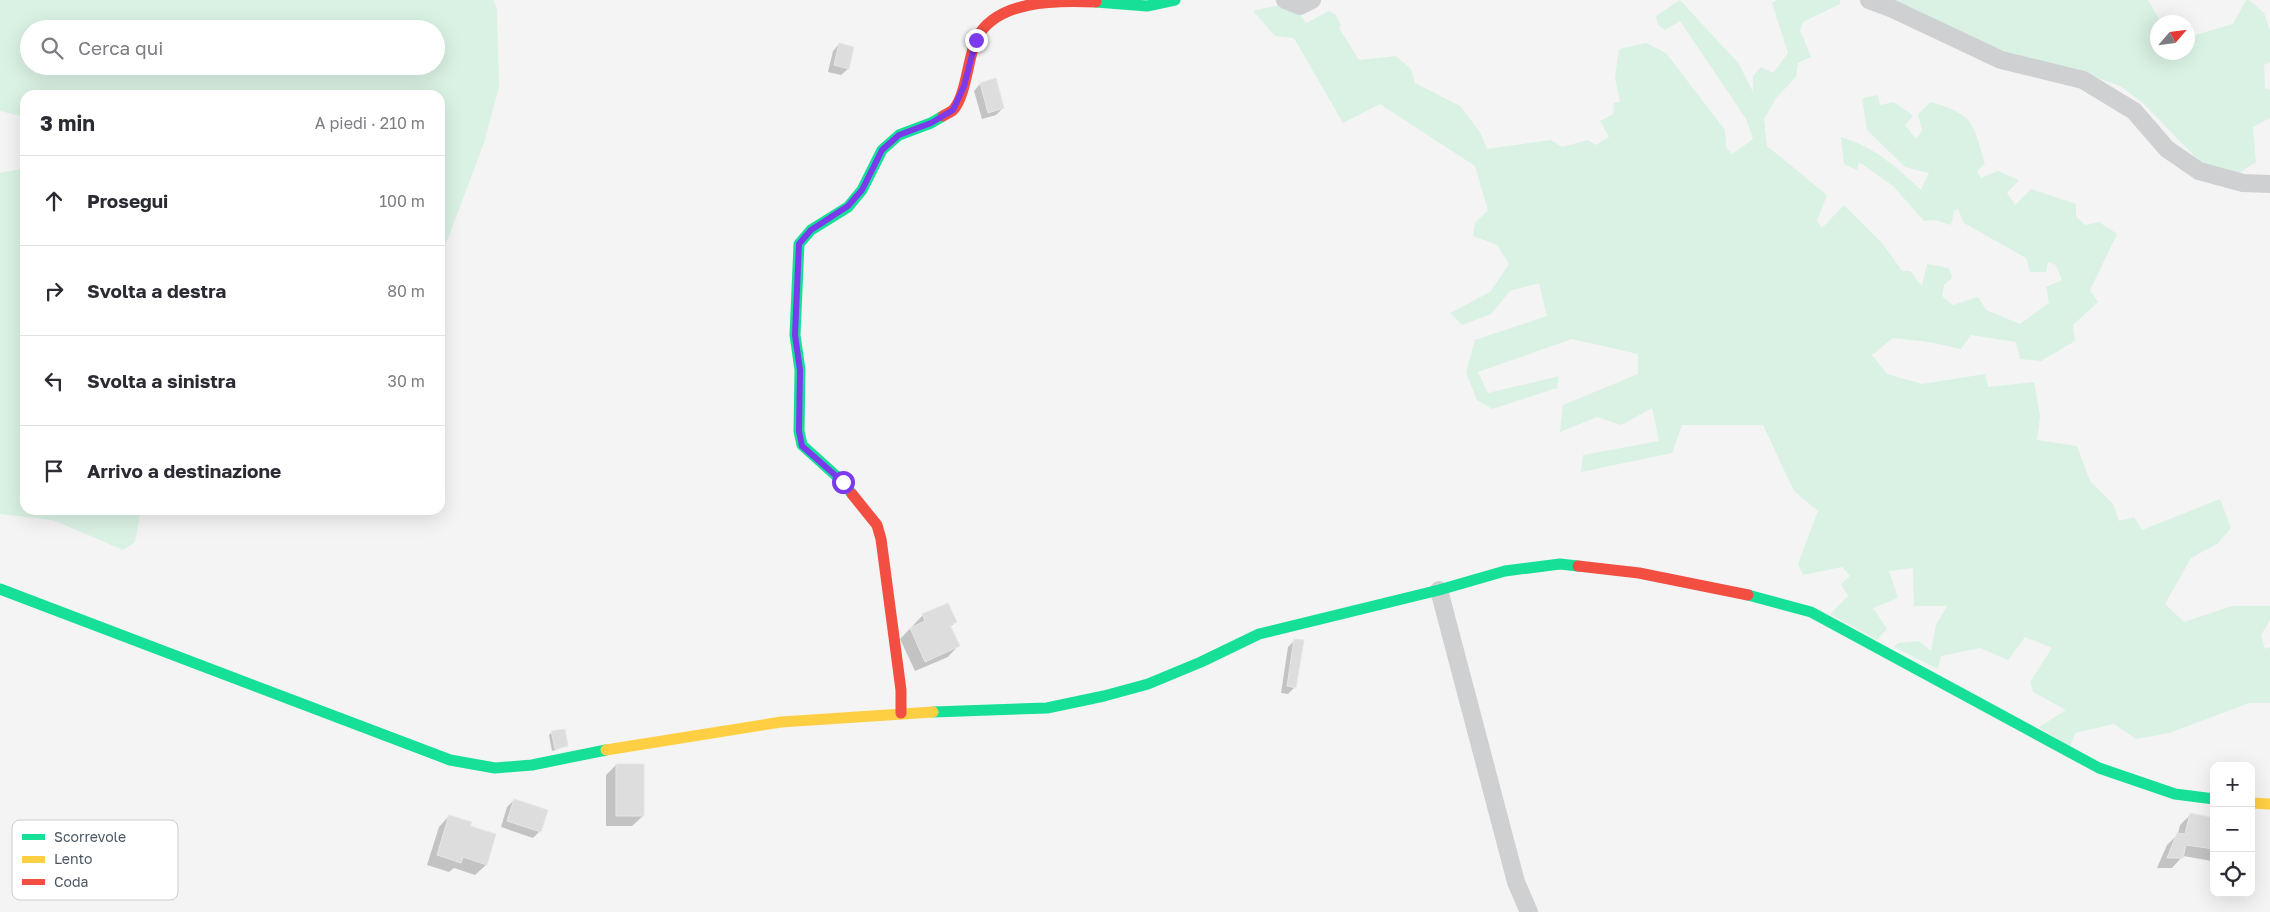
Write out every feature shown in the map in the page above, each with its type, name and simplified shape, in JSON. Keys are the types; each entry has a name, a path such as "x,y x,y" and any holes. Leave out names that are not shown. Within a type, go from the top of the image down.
{"street":[{"path":"901,713 901,690 881,539 877,525 843,482 802,446 799,431 800,370 795,335 799,244 811,230 848,206 862,190 882,150 899,135 931,123 953,110 964,86 976,40 986,24 1001,12 1024,3 1056,0 1125,3 1146,6 1175,0"},
{"path":"1285,0 1300,6 1312,0"},
{"path":"1869,0 1893,9 2001,60 2083,80 2134,110 2167,149 2199,171 2243,183 2270,184"},
{"path":"0,590 450,760 495,768 532,765 623,747 780,722 901,713 1047,708 1104,696 1148,684 1259,634 1440,590 1505,571 1560,564 1639,573 1735,591 1811,612 2099,768 2175,794 2210,798"},
{"path":"1440,590 1516,882 1529,912"},
{"path":"2255,803 2270,804"}],"green space":[{"path":"0,0 493,0 497,9 499,87 484,143 447,241 445,242 445,90 20,90 20,116 0,111"},
{"path":"1680,0 1739,64 1753,92 1753,76 1761,67 1773,73 1788,53 1772,3 1777,0 1840,0 1840,4 1803,22 1800,30 1811,57 1798,63 1796,77 1776,98 1764,119 1767,146 1827,195 1817,221 1822,228 1844,205 1883,244 1902,271 1910,271 1922,286 1927,264 1949,268 1952,278 1944,285 1942,296 1953,305 1978,297 1986,310 2020,324 2049,303 2046,287 2062,280 2056,265 2048,262 2046,272 2030,272 2026,258 1964,223 1958,209 1954,211 1951,225 1935,220 1924,221 1893,186 1859,162 1857,170 1844,164 1841,137 1875,152 1921,190 1929,173 1905,167 1867,130 1862,98 1878,95 1880,105 1894,102 1913,116 1905,125 1916,139 1922,131 1918,114 1931,102 1956,111 1970,122 1978,139 1985,164 1977,171 1981,178 1998,171 2019,180 2007,193 2015,205 2031,189 2076,204 2076,216 2085,225 2099,222 2117,234 2090,290 2098,302 2073,325 2075,341 2041,361 2020,359 2016,342 1971,335 1961,349 1929,342 1893,338 1872,355 1887,374 1922,384 1985,374 1988,387 2034,382 2040,416 2037,440 2077,446 2090,481 2113,504 2119,521 2134,517 2142,530 2220,499 2231,528 2217,544 2191,558 2165,604 2184,622 2232,606 2270,606 2270,620 2261,635 2265,649 2270,647 2270,703 2249,703 2169,733 2136,739 2114,724 2075,733 2070,747 2039,727 2066,710 2033,692 2030,682 2052,648 2025,637 2008,660 1980,648 1941,656 1938,669 1894,647 1898,643 1919,641 1931,651 1936,625 1947,606 1914,606 1913,568 1889,571 1898,598 1873,608 1887,629 1877,640 1830,614 1848,596 1841,584 1850,576 1842,567 1803,575 1798,564 1818,511 1794,491 1763,425 1682,425 1672,453 1581,472 1583,455 1659,441 1652,408 1621,425 1597,417 1560,432 1563,405 1638,374 1638,354 1572,339 1478,372 1488,393 1559,376 1557,388 1492,409 1477,400 1466,373 1475,340 1547,316 1539,283 1510,291 1491,314 1462,325 1450,313 1490,292 1509,264 1497,245 1473,236 1475,223 1488,210 1475,166 1380,104 1343,123 1294,38 1275,36 1253,11 1283,6 1295,11 1306,23 1329,11 1336,15 1341,26 1339,28 1359,60 1396,56 1411,69 1415,83 1460,106 1480,132 1487,149 1551,140 1562,147 1588,140 1596,145 1609,137 1600,121 1613,114 1614,103 1620,102 1615,78 1619,49 1646,43 1666,53 1725,130 1726,147 1732,154 1753,139 1746,119 1680,21 1665,30 1658,25 1656,16"},
{"path":"1889,0 2148,0 2157,15 2150,15 2150,60 2195,60 2195,35 2233,24 2246,0 2249,0 2264,13 2270,31 2270,62 2264,65 2265,88 2270,90 2270,118 2253,127 2256,162 2239,173 2202,164 2143,103 2120,86 2081,72 1998,52 1911,7"},
{"path":"20,169 20,515 140,515 135,542 123,550 53,520 0,514 0,173"}],"building":[{"path":"839,43 854,47 849,69 834,65"},
{"path":"996,78 1004,108 988,113 980,83"},
{"path":"948,603 957,622 950,625 960,646 925,662 910,628 925,621 922,614"},
{"path":"1294,639 1304,640 1296,688 1287,686"},
{"path":"565,729 568,746 555,749 551,731"},
{"path":"616,764 644,764 644,816 616,816"},
{"path":"514,799 548,810 541,832 507,821"},
{"path":"2190,813 2210,817 2210,848 2186,845 2183,858 2167,858 2177,833 2185,834"},
{"path":"449,815 472,822 470,826 496,834 487,865 463,857 461,863 437,855"}],"traffic: fast":[{"path":"1096,2 1147,6 1175,0"},
{"path":"852,494 843,482 802,445 799,431 800,370 795,335 799,244 811,230 848,207 862,190 882,150 899,135 931,123 943,116"},
{"path":"933,712 1047,708 1104,696 1148,684 1201,662 1259,634 1439,590 1505,571 1560,564 1578,566"},
{"path":"0,589 450,760 495,768 532,765 606,750"},
{"path":"1748,595 1811,612 2099,768 2175,794 2210,798"}],"traffic: slow":[{"path":"606,750 781,722 933,712"},
{"path":"2255,803 2270,804"}],"traffic: jam":[{"path":"943,116 953,110 960,99 976,40 985,27 997,17 1028,5 1063,1 1096,2"},
{"path":"852,494 877,525 881,539 901,690 901,713"},
{"path":"1578,566 1639,573 1748,595"}],"route":[{"path":"843,482 802,446 799,431 800,370 795,335 799,244 811,230 828,217 848,206 862,190 882,150 899,135 931,123 953,110 964,86 976,40"}]}
